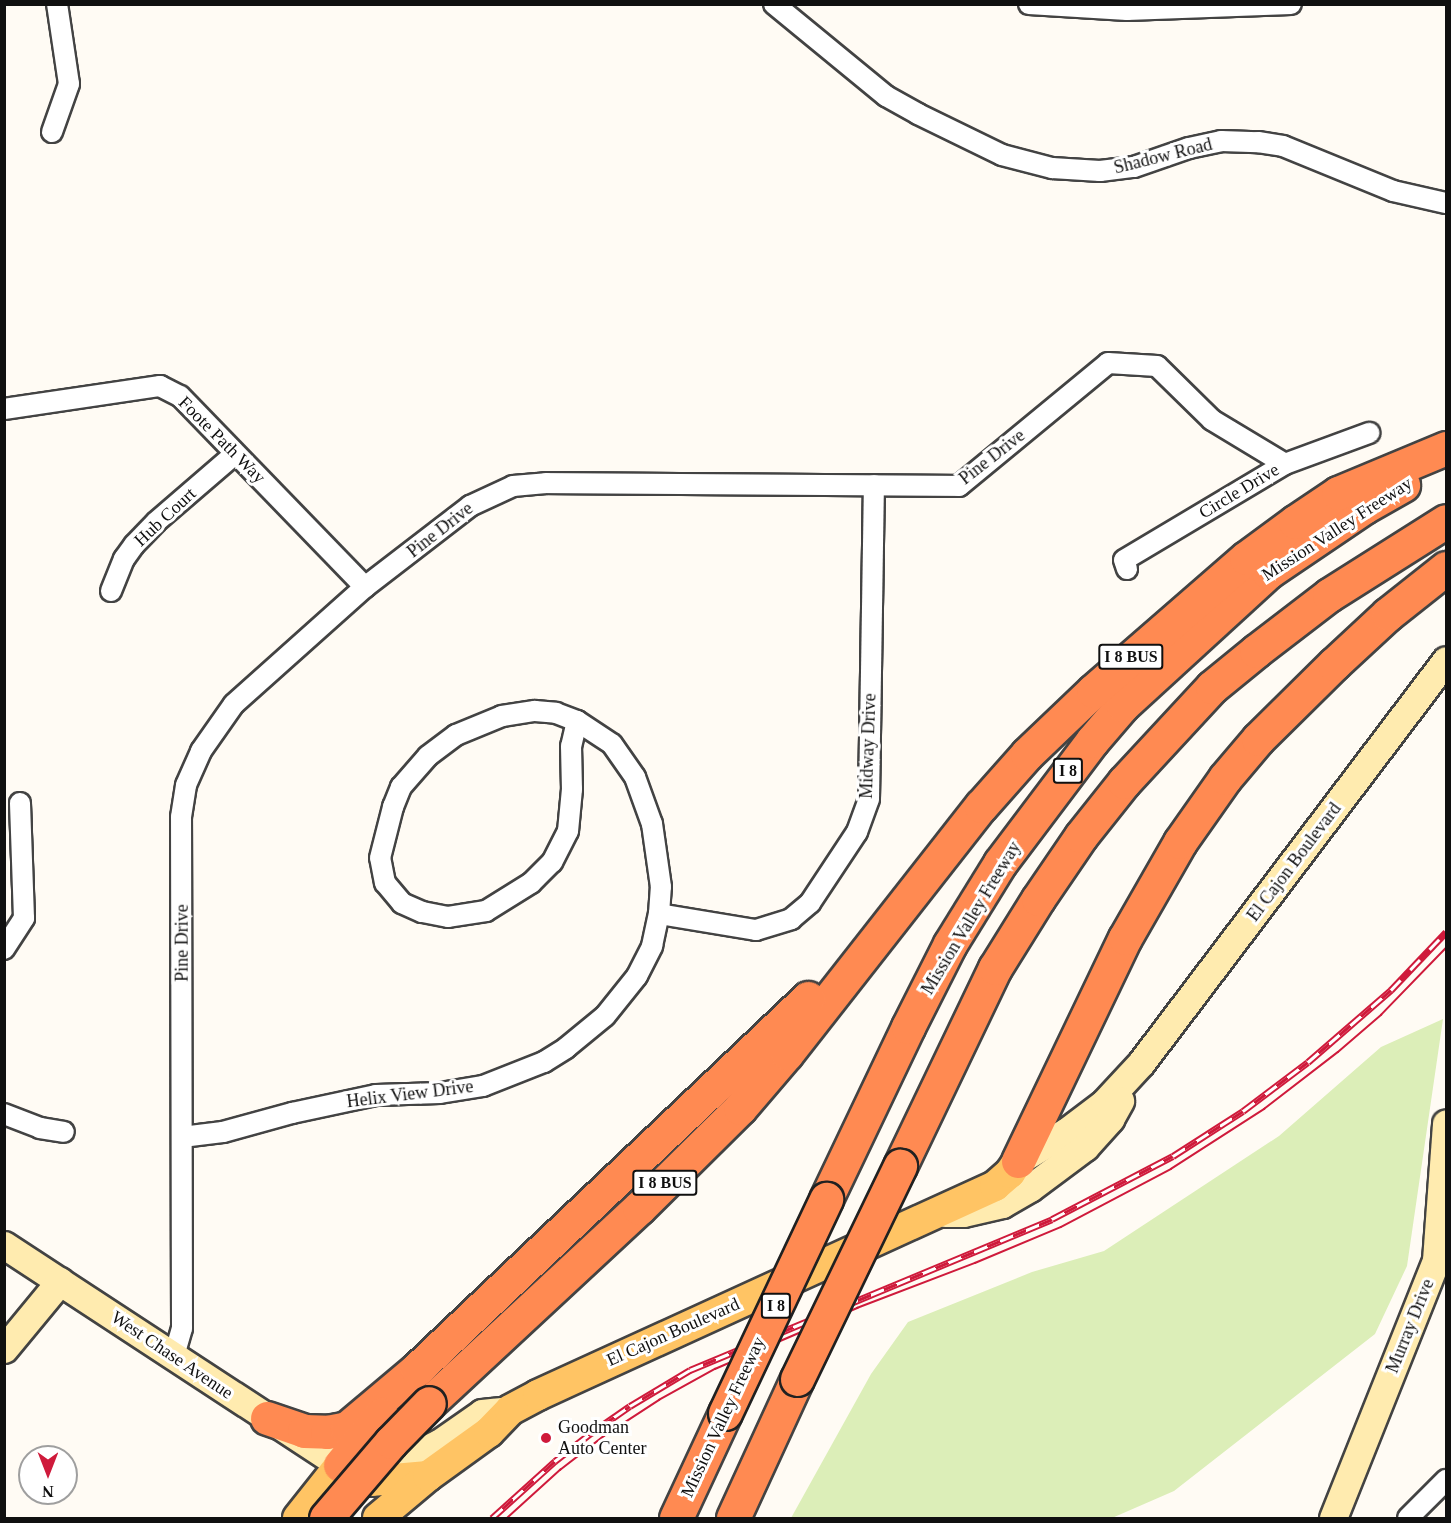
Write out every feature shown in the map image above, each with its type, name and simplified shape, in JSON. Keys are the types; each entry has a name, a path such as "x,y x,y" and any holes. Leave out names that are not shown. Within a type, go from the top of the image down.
{"highway":[{"name":"I 8 BUS","path":"326,1518 391,1442 429,1403 692,1157 787,1053 874,939 981,806 1027,754 1093,691 1246,558 1338,493 1446,448"},
{"name":"Mission Valley Freeway","path":"676,1518 908,1027 950,944 1000,862 1092,741 1123,705 1268,572 1364,507 1446,460"},
{"path":"733,1518 995,968 1081,836 1124,782 1212,687 1329,595 1446,521"},
{"path":"1018,1161 1125,938 1180,842 1225,778 1258,739 1334,664 1388,614 1446,568"},
{"path":"267,1418 304,1431 327,1432 347,1428 417,1369 816,990 874,939"},
{"path":"340,1465 417,1369"}],"main road":[{"name":"El Cajon Boulevard","path":"378,1518 428,1476 489,1432 510,1410 580,1374 995,1186 1010,1173 1018,1161 1067,1131 1104,1103 1141,1063 1446,660"},
{"name":"El Cajon Boulevard","path":"936,1213 963,1213 1002,1204 1057,1170 1085,1147 1110,1119 1141,1063"},
{"name":"Murray Drive","path":"1333,1518 1436,1260 1446,1123"},
{"name":"West Chase Avenue","path":"4,1245 340,1465"},
{"path":"4,1349 60,1281"},
{"name":"El Cajon Boulevard","path":"340,1465 388,1462 411,1457 439,1443 482,1413 510,1410"},
{"path":"340,1465 371,1481 428,1476"},
{"path":"298,1518 340,1465"},
{"path":"340,1465 351,1501 344,1518"}],"street":[{"path":"52,132 69,84 57,4"},
{"name":"Shadow Road","path":"774,4 886,96 1002,155 1052,168 1101,171 1134,167 1189,148 1221,141 1258,142 1283,146 1393,191 1446,203"},
{"path":"1029,4 1127,10 1291,4"},
{"name":"Pine Drive","path":"174,1356 182,1328 182,817 186,785 201,751 234,704 365,586 470,506 513,486 546,483 959,486 1108,363 1156,366 1212,420 1285,464"},
{"name":"Foote Path Way","path":"4,409 160,386 180,396 365,586"},
{"name":"Circle Drive","path":"1127,568 1124,560 1285,464 1370,433"},
{"name":"Hub Court","path":"111,591 124,560 135,545 156,522 235,454"},
{"name":"Midway Drive","path":"660,914 756,930 791,919 810,903 857,832 869,799 874,485"},
{"name":"Helix View Drive","path":"182,1137 223,1132 292,1113 376,1095 462,1090 524,1072 566,1048 586,1033 622,997 638,976 652,946 660,914 661,887 652,824 635,777 612,744 577,721 556,713 535,711 502,716 456,735 422,762 401,787 381,849 381,875 395,898 409,908 435,915 474,914 509,900 542,873 558,852 568,831 572,789 570,746 577,721"},
{"path":"4,949 24,918 20,803"},
{"path":"4,1113 40,1128 64,1132"},
{"path":"1408,1518 1446,1480"}],"green space":[{"path":"1443,1019 1407,1266 1375,1334 1174,1491 1112,1518 791,1518 871,1374 908,1322 1032,1272 1104,1251 1279,1136 1381,1047"}],"tram line":[{"path":"507,1518 560,1470 604,1436 659,1400 715,1369 857,1308 1061,1227 1171,1169 1264,1109 1338,1052 1381,1015 1446,948"}],"railway":[{"path":"492,1518 555,1461 591,1433 630,1406 690,1370 1052,1219 1173,1156 1243,1111 1308,1062 1391,990 1446,932"}],"place":[{"name":"Goodman Auto Center","path":"546,1438"}]}
